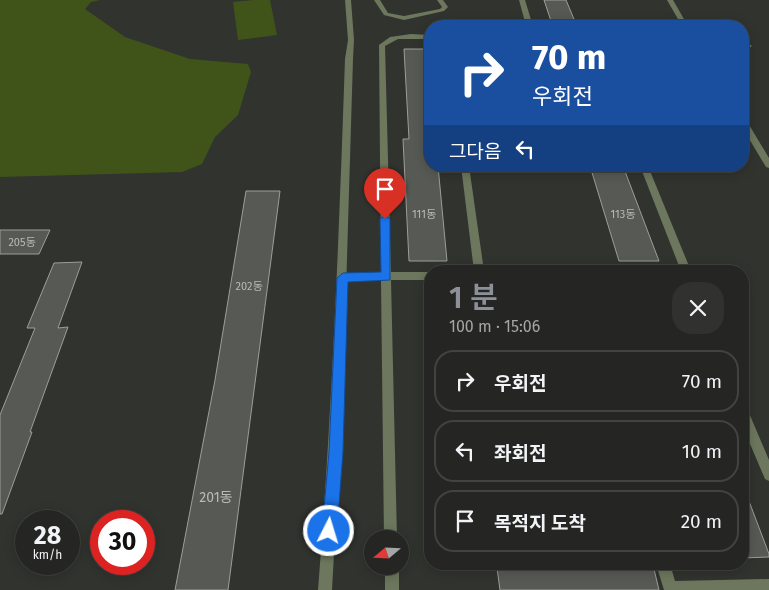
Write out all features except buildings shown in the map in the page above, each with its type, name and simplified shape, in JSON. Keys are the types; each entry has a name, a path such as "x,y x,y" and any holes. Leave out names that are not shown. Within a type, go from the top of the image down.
{"street":[{"path":"325,590 336,452 343,278 349,59 352,40 348,0"},
{"path":"377,0 386,14 404,18 442,10 445,7 440,0"},
{"path":"522,0 530,20"},
{"path":"670,0 682,20"},
{"path":"676,0 688,20"},
{"path":"391,530 382,45 388,39 397,37 424,37"},
{"path":"749,123 769,155"},
{"path":"749,132 769,165"},
{"path":"466,172 478,265"},
{"path":"646,172 684,265"},
{"path":"343,278 424,276"},
{"path":"749,427 769,476"},
{"path":"665,570 670,589 769,586"},
{"path":"392,575 392,590"}],"green space":[{"path":"0,0 100,0 91,2 85,9 125,37 190,59 248,64 251,72 238,115 215,137 202,164 182,172 0,177"},
{"path":"270,0 277,35 238,40 233,2"}],"route":[{"path":"329,531 336,452 343,278 386,277 385,219"}]}
